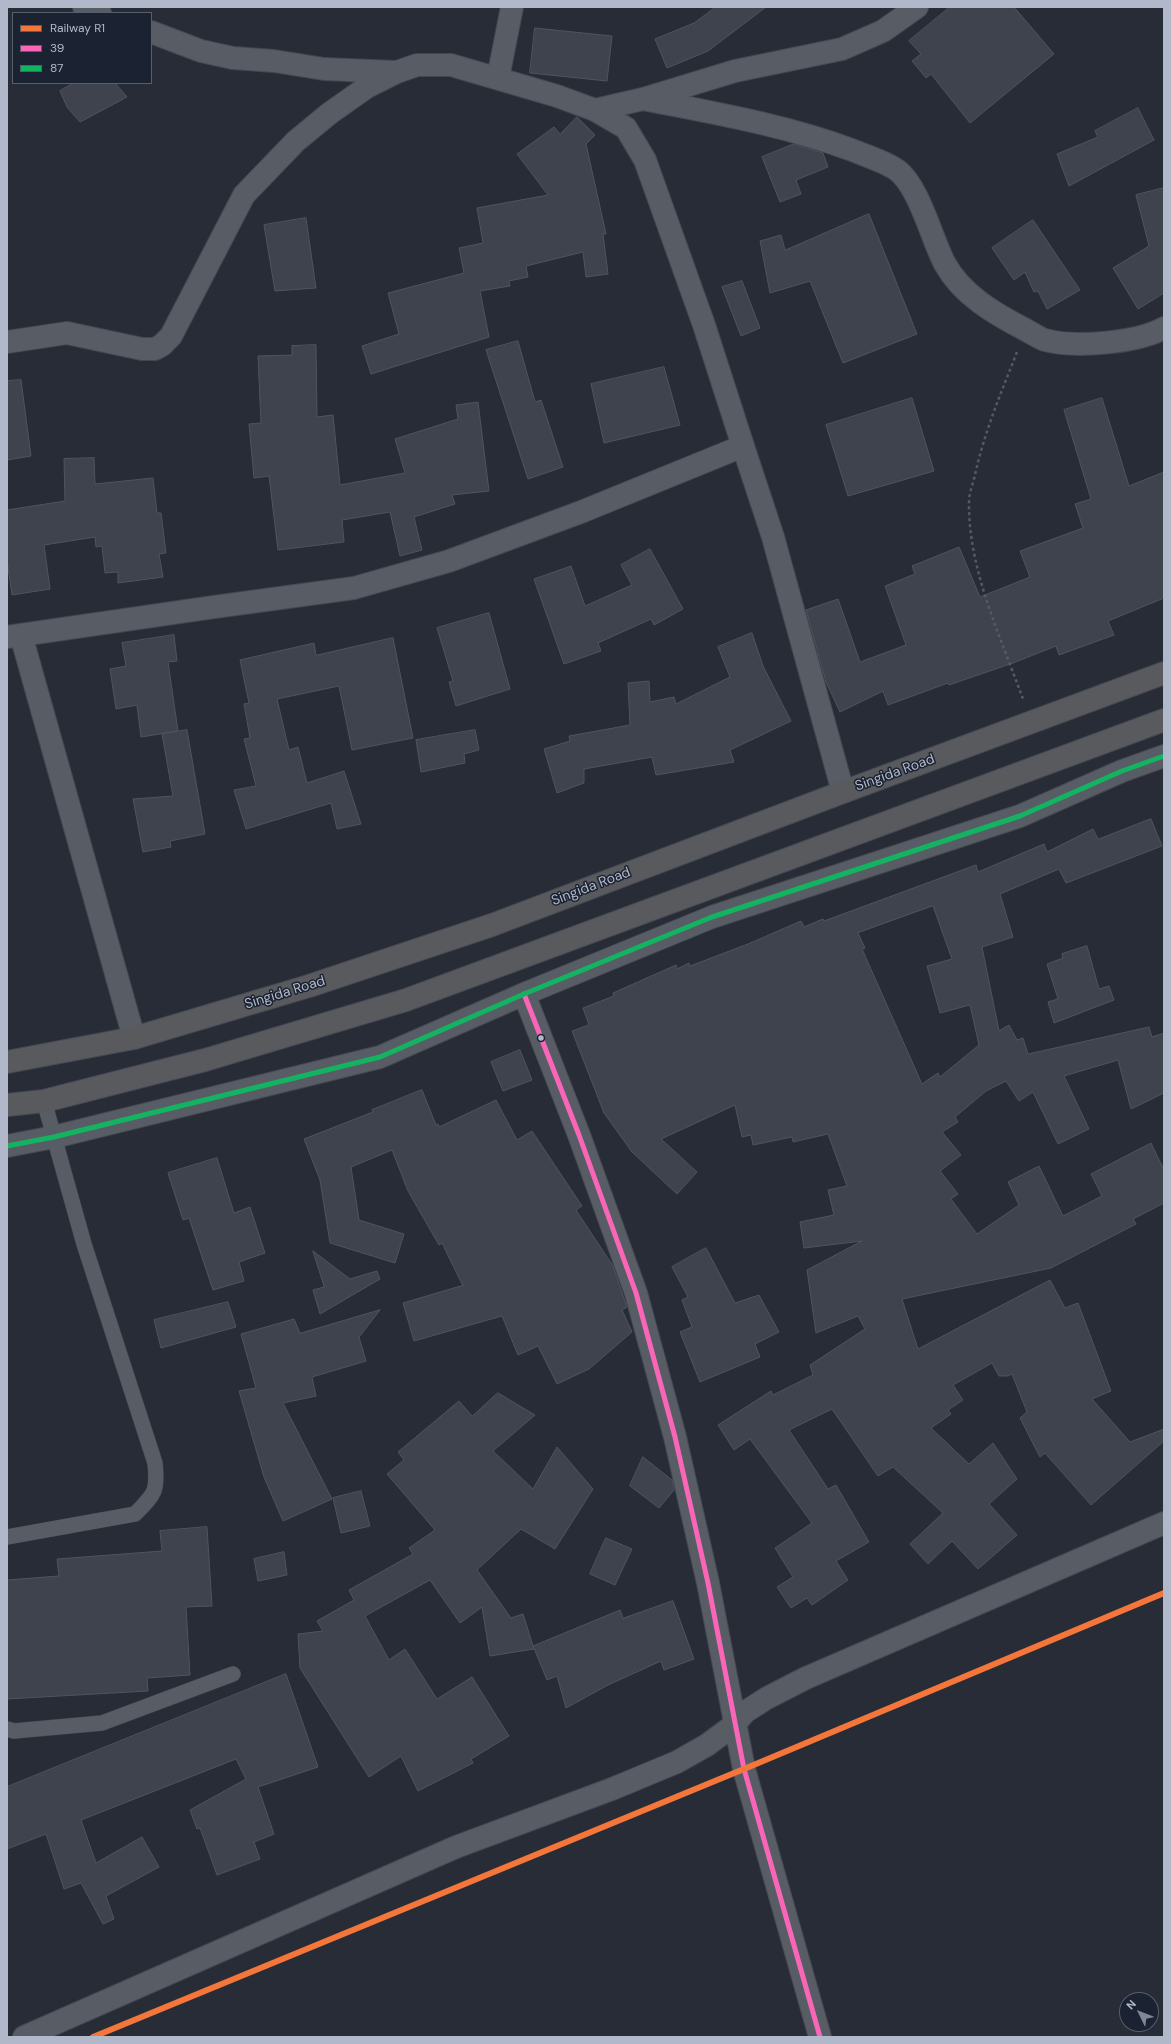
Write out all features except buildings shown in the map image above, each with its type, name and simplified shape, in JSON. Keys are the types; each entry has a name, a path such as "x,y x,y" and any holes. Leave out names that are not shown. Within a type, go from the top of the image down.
{"highway":[{"name":"Singida Road","path":"7,1062 134,1038 309,986 492,925 843,792 1164,674"},
{"path":"7,1105 44,1101 205,1060 406,1000 1164,720"}],"street":[{"path":"84,7 97,12"},
{"path":"498,78 512,7"},
{"path":"595,110 643,99 735,71 842,49 883,31 917,7"},
{"path":"152,32 201,51 233,58 274,61 324,69 396,72"},
{"path":"7,342 67,333 142,349 155,349 162,345 171,336 244,195 275,161 319,122 367,87 396,72 417,65 451,65 498,78 595,110 626,128 645,160 704,325 773,538 843,792"},
{"path":"643,99 769,124 818,137 877,160 898,170 910,184 946,265 962,287 997,315 1045,340 1092,345 1154,333 1164,328"},
{"path":"134,1038 14,636 354,588 456,559 581,512 743,446"},
{"path":"7,1146 24,1144 54,1137 380,1057 524,994 712,917 1020,816 1122,771 1164,756"},
{"path":"524,994 579,1135 636,1293 675,1437 708,1583 734,1726 744,1769 820,2037"},
{"path":"24,2037 456,1847 612,1789 677,1762 707,1745 734,1726 745,1712 767,1698 806,1678 1164,1523"}],"lane":[{"path":"7,1537 135,1514 151,1498 157,1483 155,1463 84,1244 44,1101"},
{"path":"7,1729 14,1731 102,1723 233,1674"}],"path":[{"path":"1025,330 990,422 978,460 969,501 973,547 985,594 1031,722"}],"rail line":[{"name":"R1","path":"93,2037 744,1769 1164,1593"}],"transit line":[{"name":"87","path":"7,1146 54,1137 380,1057 524,994 712,917 1020,816 1122,771 1164,756"},
{"name":"39","path":"524,994 579,1135 636,1293 675,1437 708,1583 744,1769 820,2037"}]}
